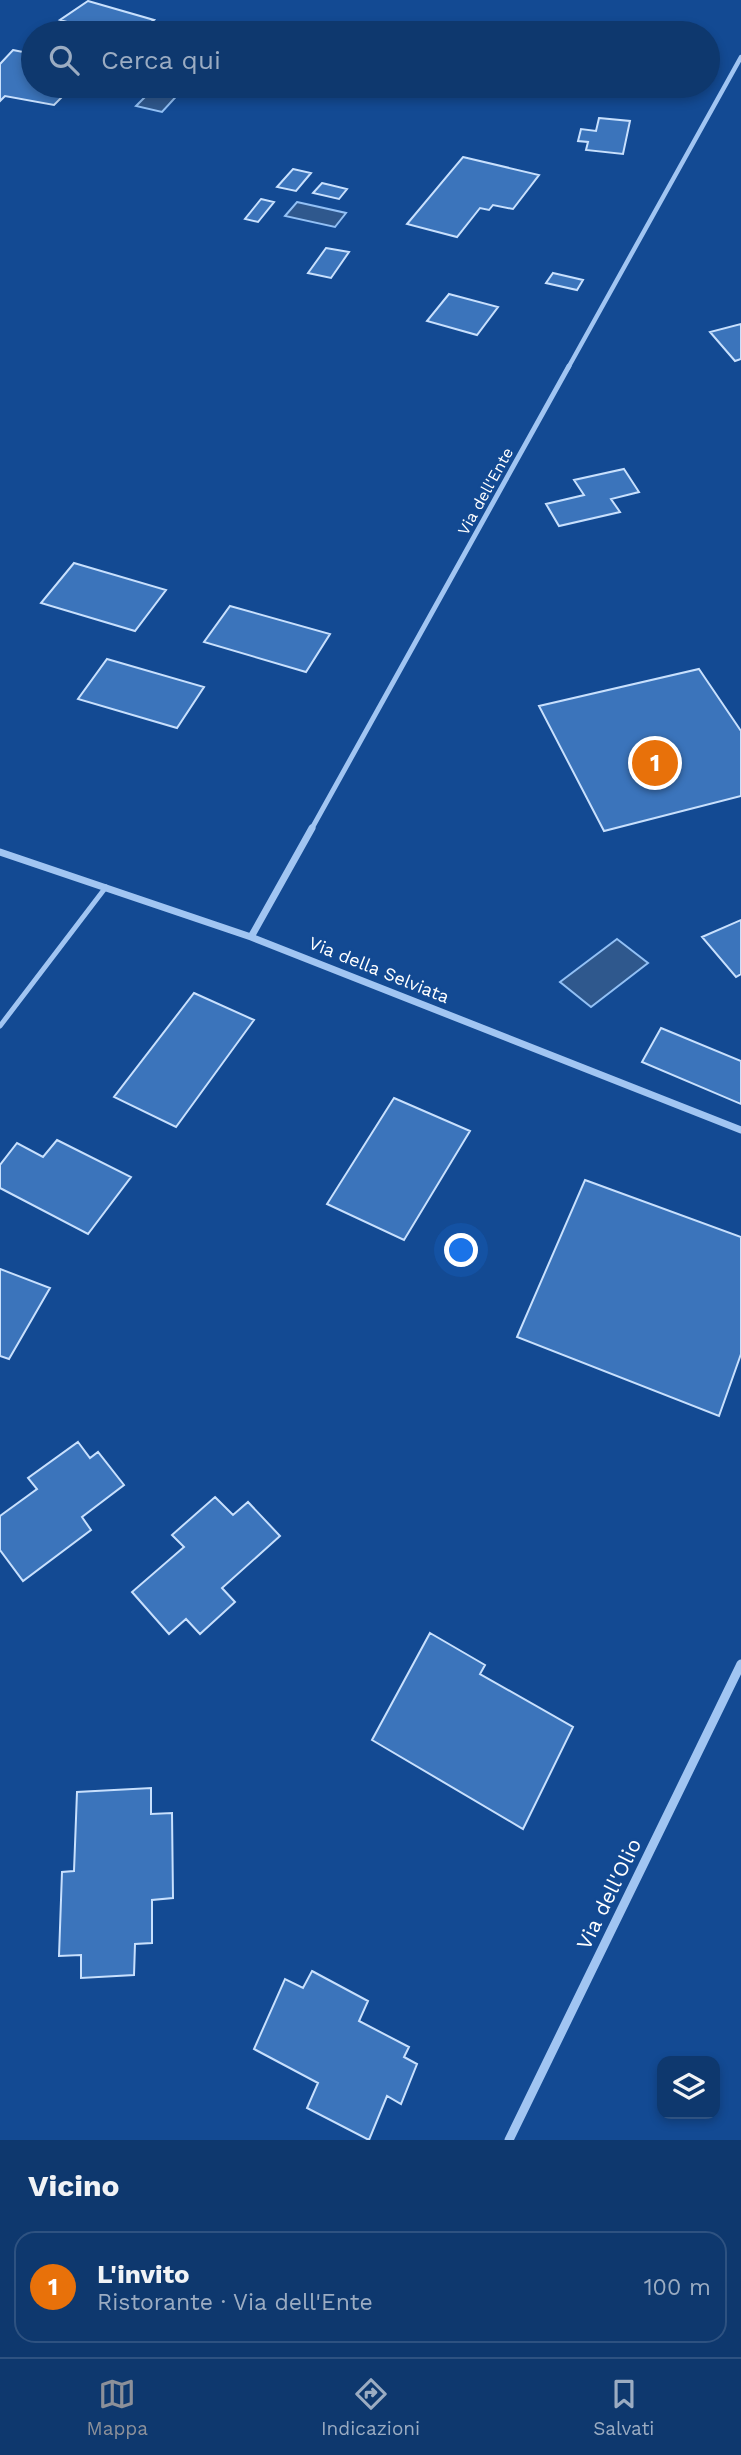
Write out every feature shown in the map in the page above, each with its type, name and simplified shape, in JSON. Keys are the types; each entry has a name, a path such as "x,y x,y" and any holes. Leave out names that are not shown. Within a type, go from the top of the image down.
{"street":[{"name":"Via dell'Ente","path":"720,95 741,57"},
{"name":"Via dell'Ente","path":"251,937 718,98"},
{"name":"Via della Selviata","path":"0,852 251,937 741,1130"},
{"name":"Via dell'Olio","path":"509,2140 741,1664"}],"lane":[{"path":"0,1026 106,887"}],"water":[{"path":"144,98 175,98 162,112 136,106"},
{"path":"297,202 346,213 335,227 285,216"},
{"path":"617,939 648,963 591,1007 560,982"}],"building":[{"path":"88,1 154,20 63,21 60,20"},
{"path":"13,50 21,52 21,98 61,98 54,105 5,96 0,101 0,64"},
{"path":"599,118 630,121 623,154 586,150 588,142 578,141 581,129 596,131"},
{"path":"463,157 539,175 513,209 493,205 489,210 480,208 457,237 407,224"},
{"path":"293,169 311,173 296,191 277,187"},
{"path":"322,183 347,189 339,199 313,193"},
{"path":"261,199 274,202 258,222 245,219"},
{"path":"326,248 349,252 331,278 308,273"},
{"path":"553,273 583,280 577,290 546,283"},
{"path":"449,294 498,307 477,335 427,321"},
{"path":"741,324 741,359 735,361 710,332"},
{"path":"624,469 639,492 611,499 620,512 559,526 546,504 584,495 574,480"},
{"path":"74,563 166,590 135,631 41,603"},
{"path":"230,606 330,634 306,672 204,642"},
{"path":"107,659 204,687 177,728 78,699"},
{"path":"699,669 741,731 741,796 604,831 539,706"},
{"path":"741,920 741,974 736,977 702,937"},
{"path":"194,993 254,1020 176,1127 114,1097"},
{"path":"661,1028 741,1061 741,1104 642,1062"},
{"path":"394,1098 470,1131 404,1240 327,1204"},
{"path":"57,1140 131,1177 88,1234 0,1188 0,1165 17,1143 43,1157"},
{"path":"585,1180 741,1237 741,1354 719,1416 517,1337"},
{"path":"0,1269 50,1288 9,1359 0,1356"},
{"path":"78,1442 90,1458 98,1452 124,1485 82,1517 91,1530 23,1581 0,1550 0,1516 37,1489 28,1478"},
{"path":"215,1497 233,1515 248,1502 280,1536 222,1588 235,1602 200,1634 186,1619 169,1634 132,1592 184,1547 172,1535"},
{"path":"430,1633 485,1665 480,1674 573,1727 523,1829 372,1740"},
{"path":"151,1788 151,1814 172,1813 173,1898 152,1900 152,1943 135,1944 134,1975 81,1978 81,1955 59,1956 62,1872 74,1871 77,1792"},
{"path":"312,1971 368,2001 359,2021 409,2047 404,2057 417,2064 401,2104 387,2096 369,2140 307,2108 318,2083 254,2049 285,1979 303,1988"}],"place":[{"name":"L'invito","path":"655,763"}]}
